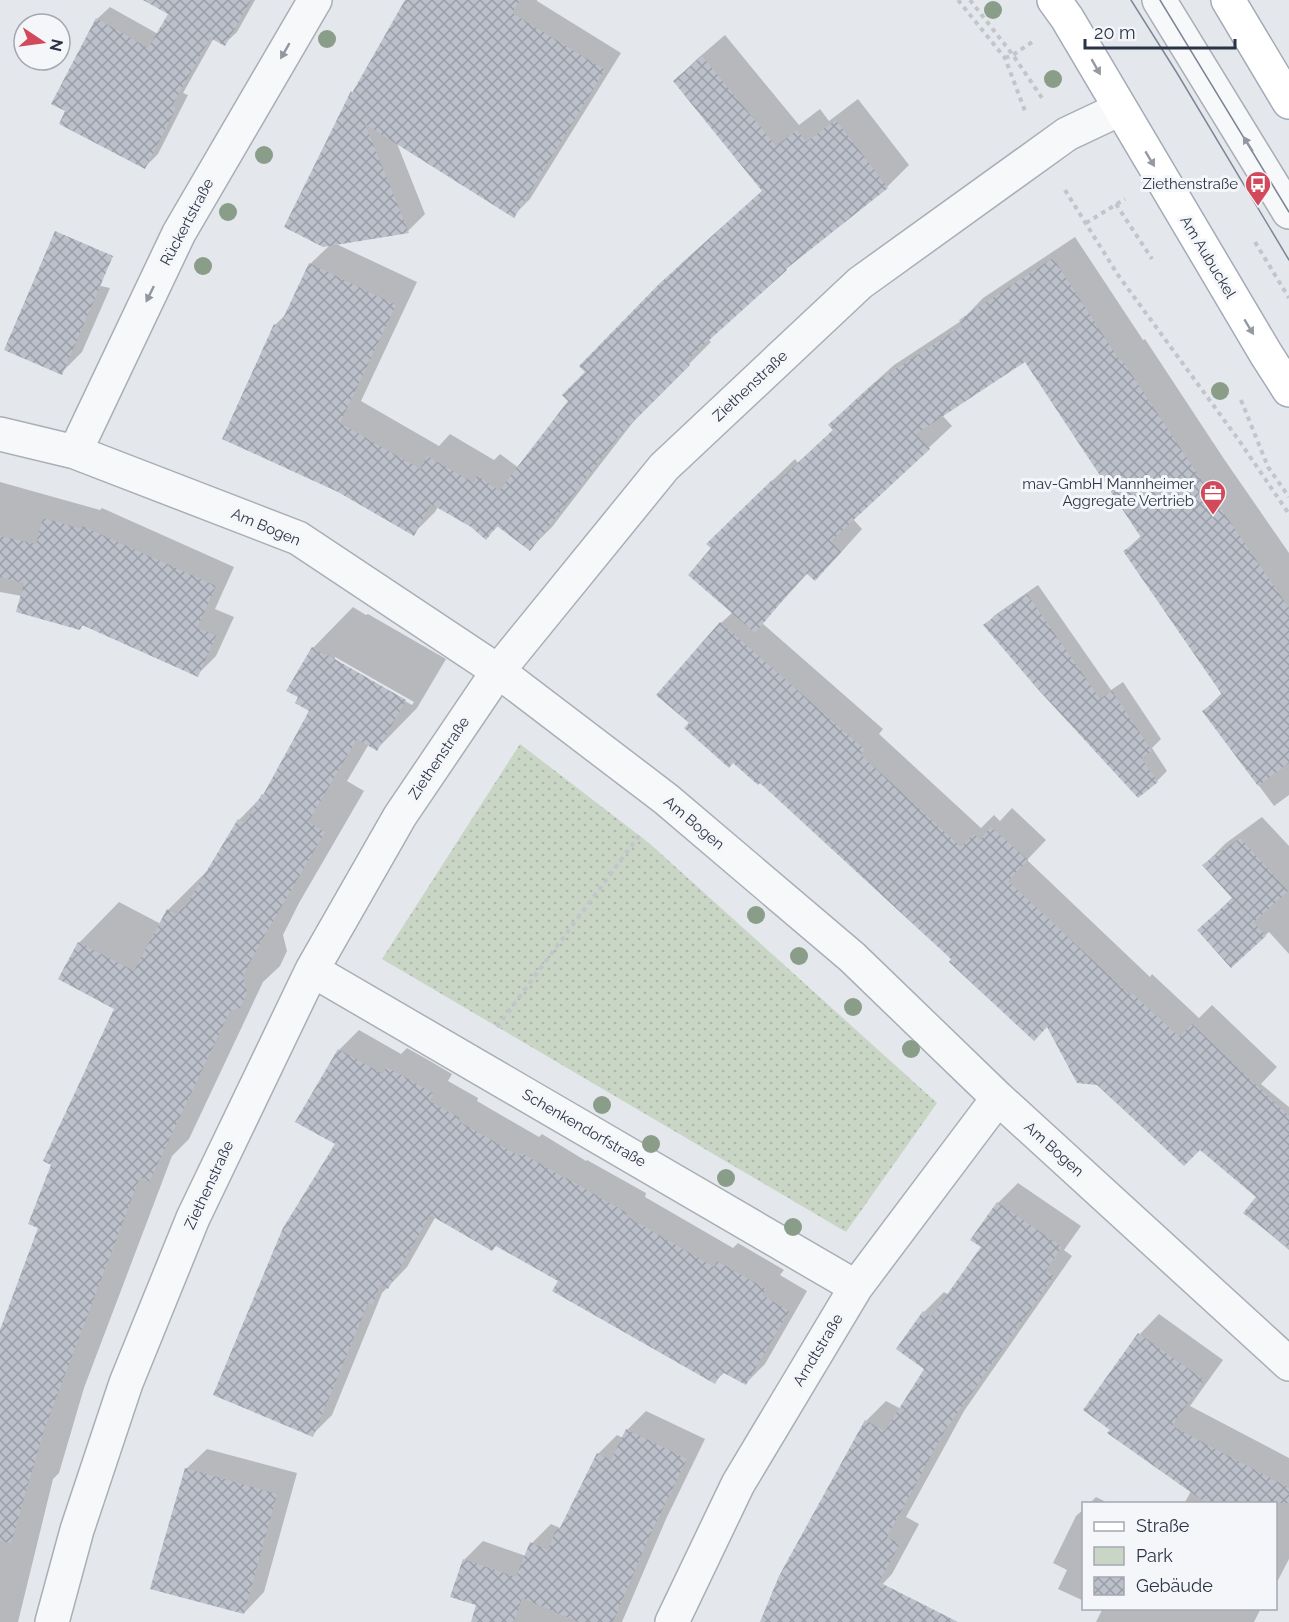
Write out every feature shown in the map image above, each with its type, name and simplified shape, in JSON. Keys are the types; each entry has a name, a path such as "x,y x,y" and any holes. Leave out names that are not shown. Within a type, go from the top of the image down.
{"main road":[{"name":"Am Aubuckel","path":"1053,0 1067,18 1289,390"},
{"path":"1228,0 1289,102"}],"street":[{"name":"Rückertstraße","path":"75,452 179,233 315,0"},
{"path":"1159,0 1289,212"},
{"name":"Ziethenstraße","path":"52,1622 77,1530 126,1383 193,1218 312,970 400,816 498,671 664,467 860,283 1054,143 1120,109"},
{"name":"Am Bogen","path":"0,434 75,452 298,538 498,671 666,799 852,957 998,1098 1289,1364"},
{"name":"Schenkendorfstraße","path":"312,970 856,1287"},
{"name":"Arndtstraße","path":"672,1622 738,1484 856,1287 998,1098"}],"path":[{"path":"958,0 1005,58 1054,143"},
{"path":"970,0 1013,55 1054,143 1086,223 1118,275 1238,439 1289,514"},
{"path":"1086,223 1130,195"},
{"path":"1116,204 1152,259"},
{"path":"1238,392 1268,468 1289,497"},
{"path":"472,1062 666,799"}],"green space":[{"path":"520,744 649,843 937,1103 846,1232 382,959"}],"building":[{"path":"143,0 251,0 225,46 210,38 172,106 176,108 145,169 59,124 65,111 51,104 68,72 72,72 72,64 96,18 148,48 168,14"},
{"path":"405,0 520,0 512,13 605,70 514,218 365,124 409,233 323,247 284,227 351,91 352,93"},
{"path":"702,56 776,146 797,130 806,142 836,120 888,188 786,269 686,361 690,365 618,437 530,551 497,526 486,540 471,527 431,504 414,536 338,492 222,439 274,324 279,327 309,263 396,305 340,423 420,469 427,456 474,483 477,475 499,491 568,401 562,395 585,372 579,366 659,284 762,191 673,81"},
{"path":"55,231 113,256 62,375 4,350"},
{"path":"1053,258 1120,361 1122,360 1289,608 1289,763 1258,786 1202,711 1223,696 1123,551 1142,539 1025,362 916,434 930,449 831,541 841,552 815,581 806,573 755,633 688,575 711,548 706,544 772,480 775,484 833,430 828,425 874,383 962,326 959,320"},
{"path":"43,518 82,529 82,526 216,586 197,628 216,636 198,677 82,625 80,630 16,612 24,583 0,577 0,536 36,544"},
{"path":"1027,594 1100,699 1112,691 1152,751 1141,758 1158,782 1138,798 1035,686 983,625"},
{"path":"720,622 865,750 860,754 961,847 974,834 980,840 991,827 1028,860 1008,881 1130,995 1132,993 1179,1037 1192,1024 1289,1116 1289,1248 1243,1213 1256,1197 1200,1150 1184,1166 1097,1085 1077,1083 1047,1027 1034,1041 949,962 951,959 760,783 758,785 733,763 729,768 684,728 689,723 656,695"},
{"path":"312,647 406,700 377,751 357,739 308,822 325,832 243,976 247,993 240,1008 230,1011 149,1182 140,1177 44,1430 11,1543 0,1541 0,1330 38,1228 28,1224 51,1165 43,1161 114,1009 58,979 78,942 134,971 167,909 177,915 183,906 185,907 238,819 245,823 263,795 309,711 295,703 298,697 286,691"},
{"path":"1240,838 1288,891 1254,922 1202,865"},
{"path":"1232,899 1266,936 1231,968 1197,930"},
{"path":"338,1049 383,1074 386,1067 410,1080 434,1094 429,1101 460,1118 458,1121 519,1156 522,1153 566,1178 714,1267 717,1261 766,1289 762,1295 789,1311 746,1385 722,1372 715,1384 552,1291 558,1281 496,1246 492,1251 430,1215 388,1289 380,1284 373,1305 368,1303 313,1437 213,1395 283,1228 335,1144 295,1122"},
{"path":"997,1202 1062,1247 1046,1270 1054,1276 944,1432 887,1537 900,1544 879,1582 958,1622 760,1622 779,1576 865,1420 885,1431 924,1369 896,1349 923,1311 931,1317 981,1247 970,1240"},
{"path":"1138,1333 1204,1380 1172,1426 1289,1488 1289,1503 1205,1502 1107,1433 1110,1430 1083,1410"},
{"path":"626,1429 687,1459 648,1539 613,1622 579,1622 522,1598 514,1622 471,1622 476,1605 450,1597 463,1559 516,1577 530,1542 548,1550 556,1529 559,1530 597,1453 611,1460"},
{"path":"185,1468 277,1494 244,1614 150,1589"}],"tram line":[{"path":"1131,0 1289,260"},
{"path":"1160,0 1289,212"}],"place":[{"name":"Ziethenstraße","path":"1258,207"},
{"name":"mav-GmbH Mannheimer Aggregate Vertrieb","path":"1213,516"}]}
